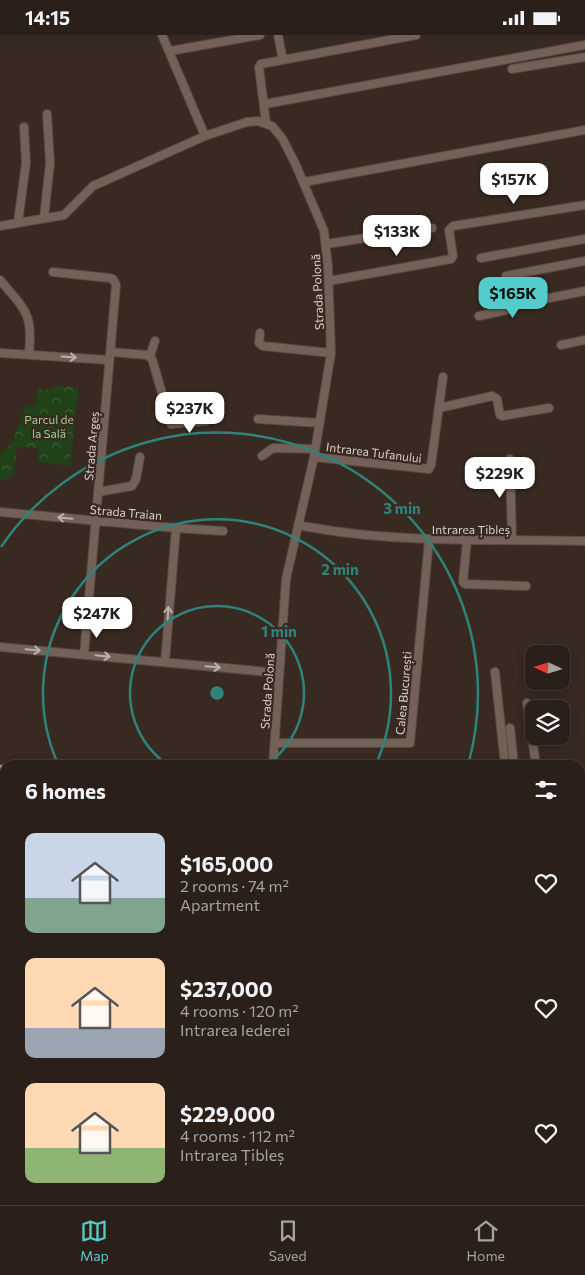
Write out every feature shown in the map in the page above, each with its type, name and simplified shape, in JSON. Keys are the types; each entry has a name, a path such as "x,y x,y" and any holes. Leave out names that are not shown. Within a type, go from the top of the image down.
{"street":[{"path":"162,35 205,136"},
{"path":"170,51 260,35"},
{"path":"278,35 283,60"},
{"path":"0,226 69,212 85,192 93,186 205,136 236,125 258,121 266,123 266,104 260,65 373,39 416,35"},
{"path":"266,104 585,45"},
{"path":"512,69 585,57"},
{"path":"44,218 50,163 47,114"},
{"name":"Strada Polonă","path":"266,123 272,126 282,138 321,220 326,244 329,281 331,353 320,423 286,579 273,760"},
{"path":"18,222 26,163 24,127"},
{"path":"304,182 585,130"},
{"path":"329,281 451,259 453,256 450,230 453,226 585,205"},
{"path":"326,244 432,228"},
{"path":"481,258 585,239"},
{"path":"506,275 585,261"},
{"name":"Strada Argeș","path":"53,272 105,277 115,281 84,655"},
{"path":"0,280 29,317 31,328 29,355"},
{"path":"479,316 506,310 520,304 585,291"},
{"path":"260,333 259,343 263,346 331,353"},
{"path":"561,345 585,340"},
{"path":"155,341 150,356 154,363 171,424 206,421"},
{"path":"0,353 150,356"},
{"path":"443,377 439,408 492,396 497,399 500,415 502,416 549,408"},
{"name":"Intrarea Tufanului","path":"314,453 429,469 439,408"},
{"path":"258,419 320,423"},
{"path":"262,456 273,448 314,453"},
{"path":"98,492 132,486 136,479 140,457"},
{"path":"510,459 512,540"},
{"name":"Strada Traian","path":"0,512 176,528 165,663"},
{"name":"Intrarea Țibleș","path":"298,525 372,536 430,541 585,541"},
{"path":"176,528 223,531"},
{"path":"467,540 465,584 526,585"},
{"name":"Calea București","path":"275,743 410,743 430,541"},
{"path":"0,647 279,673"},
{"path":"494,672 504,760"},
{"path":"510,728 513,760"},
{"path":"533,745 535,760"}],"green space":[{"name":"Parcul de la Sală","path":"57,386 78,388 70,466 38,462 39,448 17,447 14,475 0,481 0,455 12,443 26,405 36,406 38,389 49,390"}]}
